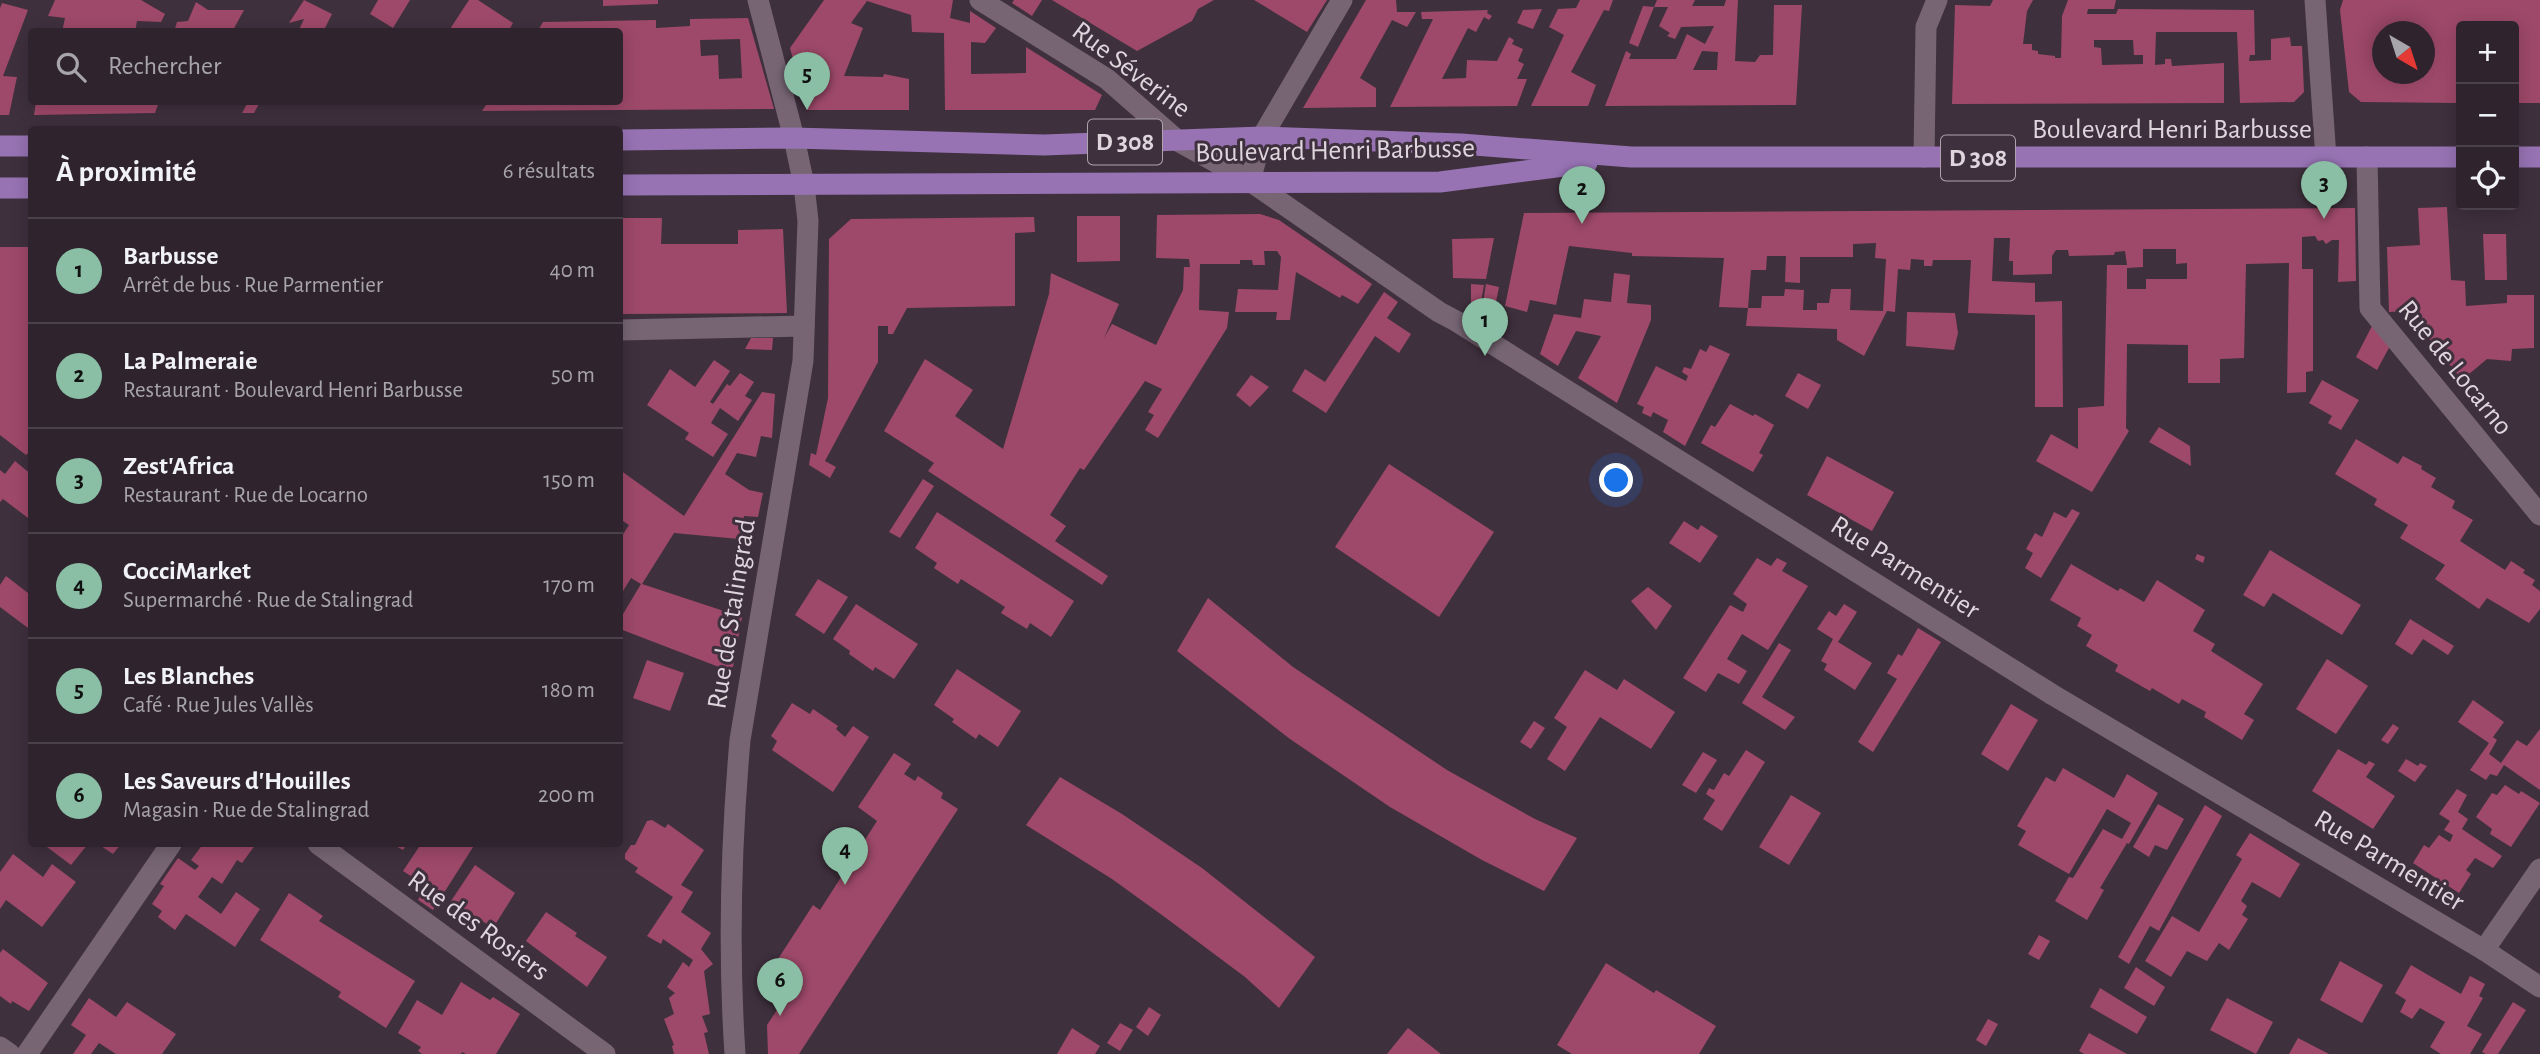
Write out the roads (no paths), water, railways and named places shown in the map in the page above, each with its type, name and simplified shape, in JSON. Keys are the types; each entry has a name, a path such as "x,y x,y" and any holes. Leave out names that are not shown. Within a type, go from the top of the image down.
{"main road":[{"name":"Boulevard Henri Barbusse","path":"623,140 794,138 1044,145 1262,137 1461,144 1630,157 2456,157"},
{"path":"0,146 28,146"},
{"name":"Boulevard Henri Barbusse","path":"623,185 1440,182 1630,157"},
{"path":"2519,157 2540,157"},
{"path":"0,188 28,188"}],"street":[{"name":"Rue de Stalingrad","path":"735,1054 731,992 735,797 740,740 801,374 808,221 794,138 758,0"},
{"name":"Rue Séverine","path":"980,0 1107,79 1178,141 1250,181"},
{"path":"1250,181 1262,137 1342,0"},
{"path":"1924,158 1926,27 1937,0"},
{"path":"2315,0 2326,158"},
{"name":"Rue de Locarno","path":"2367,157 2370,308 2540,515"},
{"name":"Rue Parmentier","path":"1250,181 1438,312 2053,695 2484,950 2540,987"},
{"path":"623,330 804,326"},
{"path":"27,1054 169,847"},
{"name":"Rue des Rosiers","path":"322,847 605,1054"},
{"path":"2484,950 2540,869"},
{"path":"0,1047 10,1054"}],"place":[{"name":"Les Blanches","path":"807,110"},
{"name":"Zest'Africa","path":"2324,219"},
{"name":"La Palmeraie","path":"1582,224"},
{"name":"Barbusse","path":"1485,356"},
{"name":"CocciMarket","path":"845,885"},
{"name":"Les Saveurs d'Houilles","path":"780,1016"}]}
